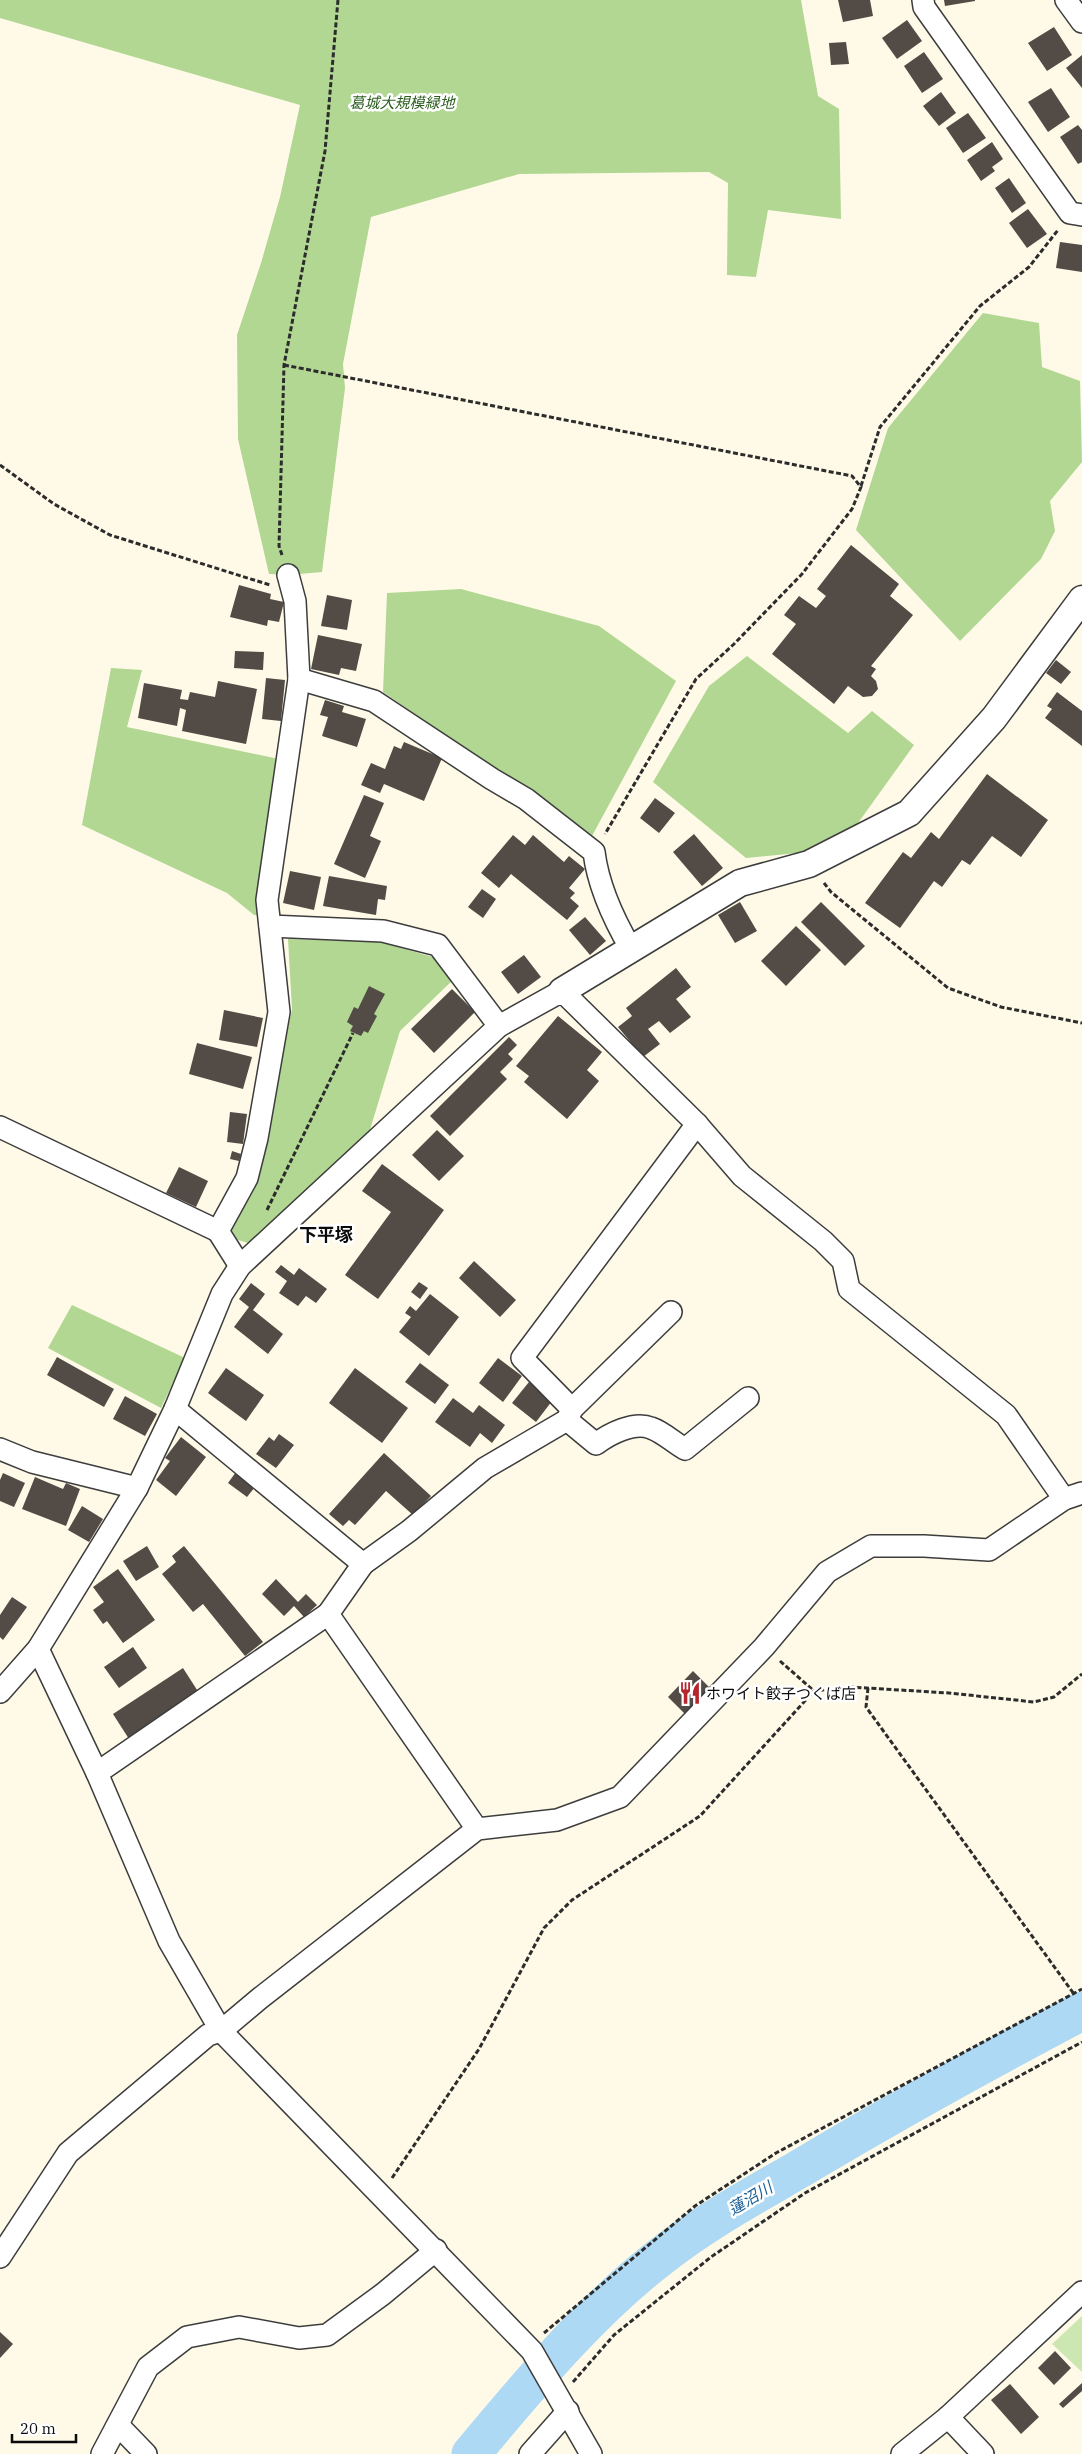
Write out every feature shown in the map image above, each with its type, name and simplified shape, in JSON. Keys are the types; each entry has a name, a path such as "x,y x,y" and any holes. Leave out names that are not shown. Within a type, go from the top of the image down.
{"street":[{"path":"923,0 924,7 1076,214"},
{"path":"1066,0 1082,22"},
{"path":"218,1231 247,1178 257,1138 279,1012 267,900 299,679 295,601 288,575"},
{"path":"0,1692 38,1649 137,1488 175,1409 222,1294 240,1266 499,1026 562,991 740,883 809,864 909,813 994,718 1082,599"},
{"path":"299,679 374,701 492,779 526,799 594,852 596,870 619,928 631,949"},
{"path":"270,926 383,932 438,945 499,1026"},
{"path":"0,2257 68,2153 208,2035 221,2031 258,1999 477,1829 557,1820 620,1797 764,1647 827,1572 871,1546 924,1546 989,1550 1073,1496 1006,1415 849,1289 843,1261 823,1241 742,1176 697,1124 562,991"},
{"path":"697,1124 522,1358 569,1415 596,1444 606,1437 633,1427 650,1427 684,1449 748,1398"},
{"path":"0,1127 218,1231 240,1266"},
{"path":"97,1773 328,1614 363,1564 409,1531 485,1468 569,1415 671,1312"},
{"path":"175,1409 363,1564"},
{"path":"0,1449 32,1462 137,1488"},
{"path":"328,1614 477,1829"},
{"path":"38,1649 97,1773 169,1941 221,2031 380,2196 436,2250 530,2349 591,2454"},
{"path":"102,2454 148,2367 187,2338 238,2327 299,2338 327,2335 436,2250"},
{"path":"902,2454 948,2416 1082,2292"},
{"path":"530,2454 561,2401"},
{"path":"948,2416 983,2454"},
{"path":"118,2425 146,2454"}],"path":[{"path":"288,575 279,546 284,365 325,151 338,0"},
{"path":"594,852 696,679 734,644 802,574 852,509 880,427 980,306 1029,268 1076,214"},
{"path":"284,365 852,476 861,487"},
{"path":"0,464 54,504 110,535 277,587 295,601"},
{"path":"809,864 831,892 948,988 1001,1007 1082,1023"},
{"path":"266,1211 353,1033"},
{"path":"764,1647 814,1691"},
{"path":"380,2196 479,2049 544,1928 572,1900 700,1816 814,1691 850,1687 949,1693 1034,1702 1054,1697 1082,1674"},
{"path":"868,1688 866,1707 1074,1994"},
{"path":"530,2349 695,2206 768,2158 1082,1989"},
{"path":"561,2401 614,2335 711,2257 797,2198 1082,2042"}],"green space":[{"name":"葛城大規模緑地","path":"0,0 801,0 818,96 839,109 841,219 768,210 756,277 727,275 728,183 709,172 519,174 371,217 343,364 345,388 322,572 288,575 269,574 238,439 237,335 280,197 300,105 0,18"},
{"path":"983,313 1039,323 1042,367 1080,381 1082,462 1050,501 1055,531 1041,559 960,641 856,530 888,428"},
{"path":"461,589 599,626 676,681 592,836 383,692 387,593"},
{"path":"747,656 848,733 872,711 914,745 853,830 817,851 746,858 653,782 709,686"},
{"path":"111,668 142,670 127,727 279,759 262,915 254,915 227,893 82,825"},
{"path":"288,939 380,942 436,958 455,978 400,1031 369,1133 255,1245 238,1240 230,1227 257,1177 292,1009"},
{"path":"72,1305 185,1358 161,1408 48,1348"},
{"path":"1082,2316 1082,2372 1052,2344"}],"building":[{"path":"838,0 870,0 873,16 843,22"},
{"path":"944,0 975,0 975,1 945,6"},
{"path":"907,20 922,41 897,59 882,38"},
{"path":"1054,27 1072,55 1047,71 1028,43"},
{"path":"846,42 849,64 831,65 829,43"},
{"path":"924,52 943,79 922,93 904,66"},
{"path":"1082,55 1082,88 1066,68"},
{"path":"1051,88 1070,117 1048,132 1028,102"},
{"path":"941,92 956,113 939,126 923,106"},
{"path":"968,113 986,138 963,153 946,128"},
{"path":"1078,125 1082,130 1082,162 1078,164 1060,137"},
{"path":"992,142 1003,159 992,167 995,171 981,181 967,160"},
{"path":"1009,178 1026,203 1012,213 995,188"},
{"path":"1028,209 1047,234 1027,248 1009,223"},
{"path":"1060,242 1082,245 1082,272 1056,268"},
{"path":"851,545 899,584 890,596 913,615 871,666 876,669 871,676 876,681 878,689 872,696 863,697 848,686 834,704 772,654 796,624 784,615 799,596 816,608 826,596 817,589"},
{"path":"239,585 271,594 270,599 284,602 279,622 268,620 267,626 230,617"},
{"path":"327,595 352,600 347,630 321,626"},
{"path":"318,635 362,644 356,671 341,668 339,675 311,669"},
{"path":"235,651 264,652 263,670 234,668"},
{"path":"1056,660 1071,672 1061,684 1046,673"},
{"path":"266,678 285,680 281,721 262,719"},
{"path":"218,681 257,689 246,744 182,731 186,710 180,708 177,726 138,718 144,683 182,690 180,699 188,700 190,692 215,697"},
{"path":"1057,692 1082,711 1082,746 1045,718 1052,709 1047,706"},
{"path":"325,700 344,706 342,712 366,719 357,747 322,736 328,717 320,715"},
{"path":"404,742 442,758 424,801 384,784 380,793 361,785 371,763 385,769 394,746 401,749"},
{"path":"987,774 1048,820 1021,857 992,836 970,865 962,860 942,887 934,881 900,928 865,903 903,852 911,858 931,832 939,839"},
{"path":"364,795 384,803 370,836 381,841 365,878 334,864"},
{"path":"655,798 675,813 659,833 640,818"},
{"path":"694,834 723,868 702,886 673,852"},
{"path":"513,835 525,845 533,835 564,862 569,856 585,869 569,888 575,893 570,898 579,906 567,920 511,874 499,888 481,873"},
{"path":"290,871 321,877 314,910 283,903"},
{"path":"329,876 387,886 385,900 378,899 376,915 323,906"},
{"path":"482,889 496,899 483,918 468,907"},
{"path":"740,902 757,931 735,943 718,915"},
{"path":"821,902 865,946 845,966 801,922"},
{"path":"585,917 606,941 590,955 569,930"},
{"path":"796,926 821,950 786,986 761,961"},
{"path":"524,955 541,977 518,994 501,972"},
{"path":"676,968 691,987 676,999 691,1017 670,1033 659,1021 648,1029 660,1044 643,1057 618,1027 632,1016 626,1008"},
{"path":"369,986 385,994 374,1014 377,1016 368,1033 364,1031 361,1036 350,1031 353,1026 347,1022 354,1007 358,1009"},
{"path":"452,989 475,1012 434,1053 411,1029"},
{"path":"224,1010 263,1018 257,1047 219,1040"},
{"path":"558,1016 602,1052 587,1070 599,1081 567,1119 524,1082 529,1076 516,1066"},
{"path":"509,1037 517,1045 508,1054 513,1059 500,1072 507,1079 450,1136 430,1116"},
{"path":"197,1043 252,1057 243,1089 189,1074"},
{"path":"230,1112 247,1114 243,1144 227,1142"},
{"path":"437,1130 464,1156 439,1181 412,1155"},
{"path":"232,1151 241,1154 239,1161 230,1159"},
{"path":"382,1164 444,1210 378,1299 345,1275 391,1212 362,1191"},
{"path":"179,1167 208,1181 196,1207 166,1193"},
{"path":"474,1261 516,1300 500,1317 459,1278"},
{"path":"281,1265 294,1275 299,1268 327,1289 316,1303 306,1296 298,1306 279,1293 287,1281 275,1272"},
{"path":"419,1282 428,1288 420,1299 411,1292"},
{"path":"251,1283 265,1294 253,1310 283,1334 268,1354 234,1327 249,1307 239,1299"},
{"path":"430,1294 459,1317 429,1356 399,1332 411,1317 405,1313 410,1306 416,1311"},
{"path":"57,1357 114,1389 104,1407 47,1375"},
{"path":"498,1358 522,1376 503,1402 479,1383"},
{"path":"420,1363 449,1385 435,1404 405,1382"},
{"path":"226,1368 264,1395 246,1421 208,1393"},
{"path":"355,1368 408,1408 382,1443 329,1403"},
{"path":"529,1382 552,1401 536,1422 512,1403"},
{"path":"125,1396 157,1414 145,1436 113,1419"},
{"path":"453,1398 473,1413 479,1405 505,1425 492,1443 480,1433 470,1447 435,1422"},
{"path":"279,1434 294,1445 276,1468 256,1454 269,1437 274,1441"},
{"path":"181,1437 206,1457 176,1496 156,1480 170,1461 165,1458"},
{"path":"384,1453 431,1496 413,1515 386,1491 355,1525 349,1520 343,1526 329,1514"},
{"path":"236,1472 255,1487 247,1497 228,1483"},
{"path":"3,1473 25,1483 14,1507 0,1501 0,1480"},
{"path":"35,1477 63,1489 66,1483 80,1489 66,1526 22,1509"},
{"path":"82,1506 103,1519 89,1542 68,1530"},
{"path":"147,1546 159,1567 136,1581 123,1561"},
{"path":"184,1546 263,1642 245,1656 203,1604 193,1612 162,1574 176,1562 172,1556"},
{"path":"118,1569 155,1620 123,1643 107,1621 103,1624 93,1610 104,1602 93,1587"},
{"path":"276,1579 298,1602 306,1594 317,1605 304,1617 294,1606 284,1616 262,1594"},
{"path":"12,1597 27,1607 3,1640 0,1637 0,1615"},
{"path":"133,1647 147,1668 119,1688 104,1667"},
{"path":"183,1668 199,1693 129,1739 113,1714"},
{"name":"ホワイト餃子つくば店","path":"693,1671 711,1689 686,1715 668,1697"},
{"path":"0,2332 13,2344 0,2358"},
{"path":"1055,2351 1071,2368 1054,2385 1038,2368"},
{"path":"1082,2383 1082,2391 1063,2408 1059,2404"},
{"path":"1010,2384 1039,2417 1021,2434 991,2400"}],"waterway":[{"name":"蓮沼川","path":"471,2454 537,2376 584,2326 633,2279 676,2245 728,2210 870,2127 1082,2011"}],"place":[{"name":"ホワイト餃子つくば店","path":"690,1693"}],"district":[{"name":"下平塚","path":"326,1234"}]}
